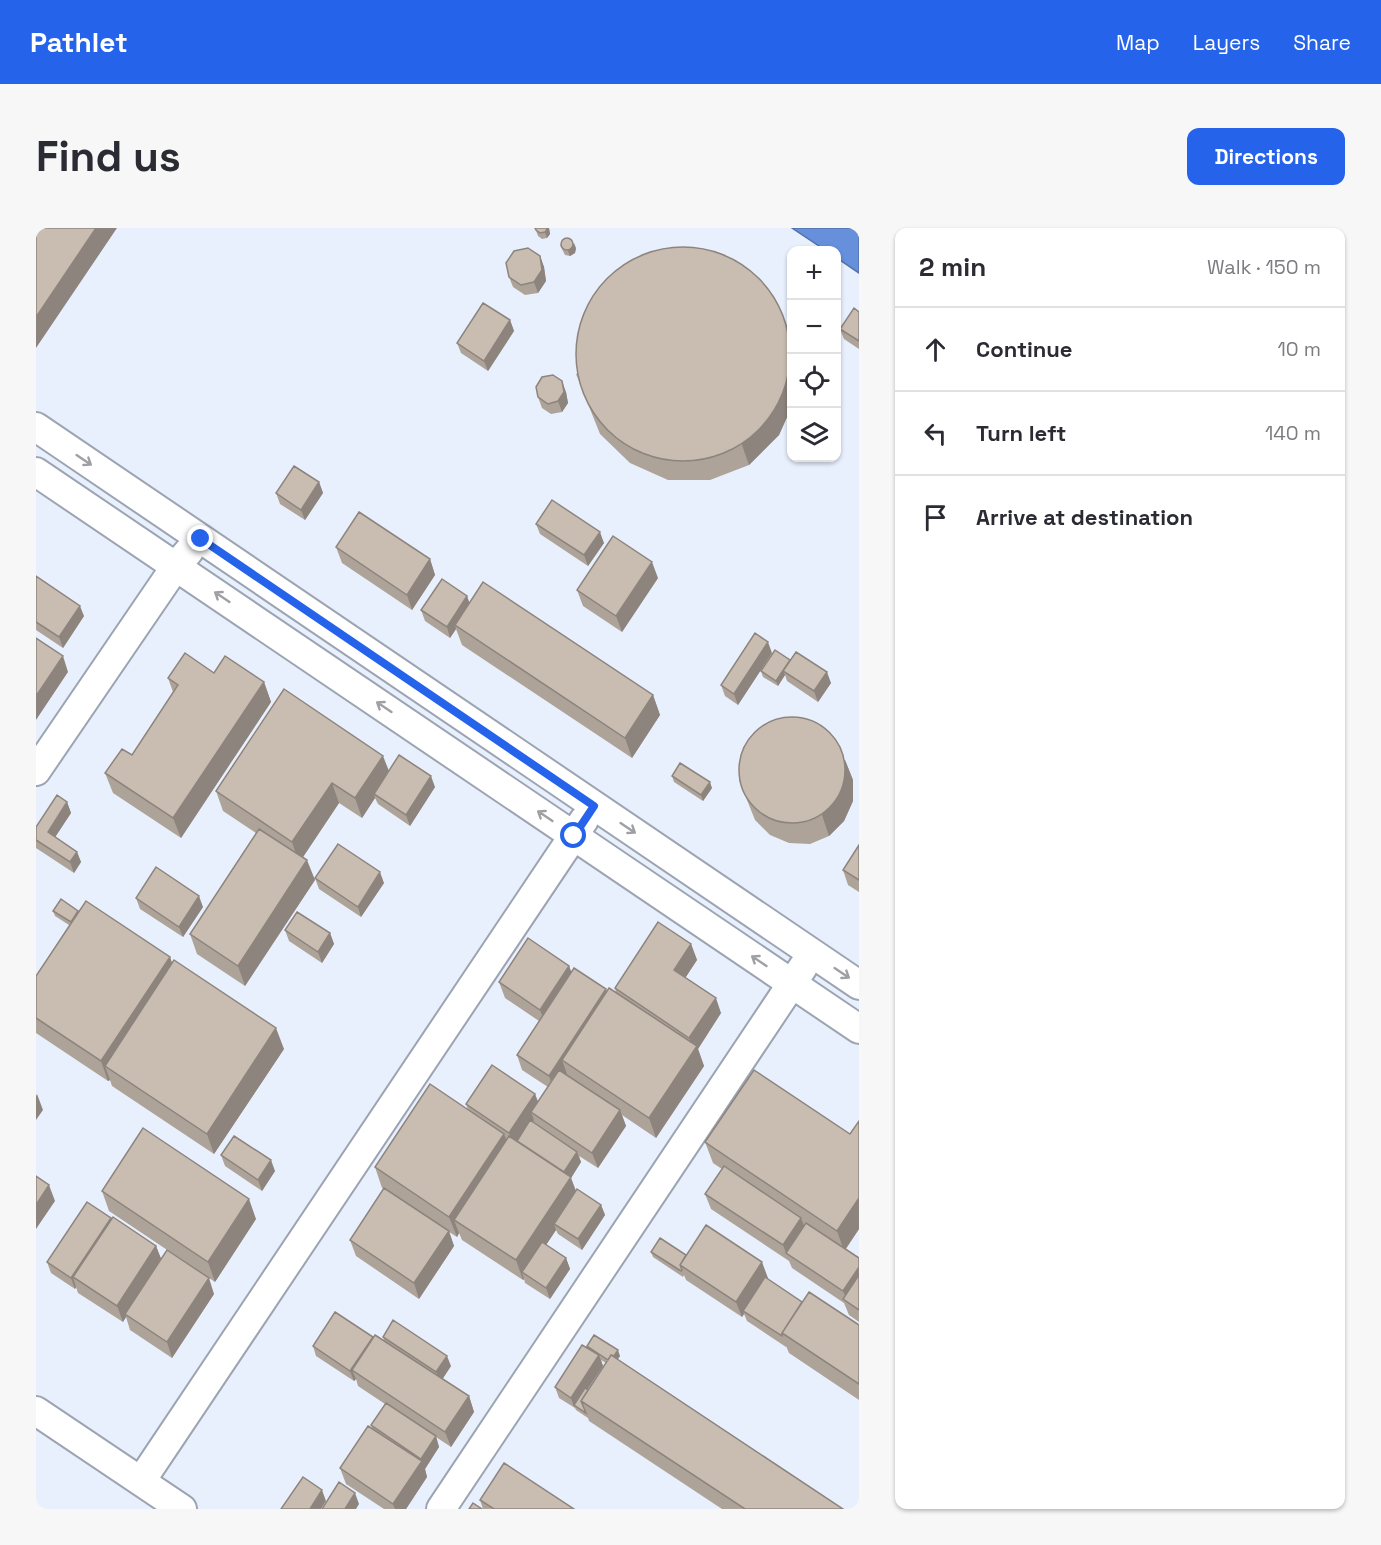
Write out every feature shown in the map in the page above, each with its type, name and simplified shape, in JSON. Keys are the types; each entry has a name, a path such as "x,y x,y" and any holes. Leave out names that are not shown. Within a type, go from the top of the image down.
{"street":[{"path":"36,427 859,985"},
{"path":"36,472 859,1029"},
{"path":"36,771 176,566 201,539"},
{"path":"141,1481 594,806"},
{"path":"441,1509 812,953"},
{"path":"36,1411 182,1509"}],"water":[{"path":"792,228 859,228 859,273 841,261 841,246 819,246"}],"building":[{"path":"36,228 96,228 36,317"},
{"path":"535,228 548,228 545,232 540,233"},
{"path":"569,238 572,239 572,249 565,250 562,249 561,242 562,239"},
{"path":"683,247 704,249 742,265 772,295 785,323 787,378 772,413 742,443 704,459 683,461 662,459 624,443 594,413 578,375 576,354 578,333 594,295 624,265 662,249"},
{"path":"528,248 540,256 542,270 534,282 521,285 509,277 506,263 514,251"},
{"path":"483,303 510,320 484,361 457,343"},
{"path":"854,308 859,312 859,341 841,328"},
{"path":"553,375 562,381 564,392 558,401 548,404 538,397 536,387 542,377"},
{"path":"294,466 319,482 301,510 276,493"},
{"path":"552,500 600,532 584,555 536,524"},
{"path":"359,512 430,559 407,595 336,547"},
{"path":"613,536 652,562 616,616 577,590"},
{"path":"36,576 80,606 59,637 36,622"},
{"path":"442,579 467,596 447,627 421,610"},
{"path":"483,582 653,695 625,738 455,625"},
{"path":"755,633 768,642 734,694 721,685"},
{"path":"36,638 63,656 36,696"},
{"path":"775,650 790,660 776,681 761,671"},
{"path":"796,652 827,672 814,691 783,671"},
{"path":"185,653 214,673 225,656 264,682 173,818 105,773 122,749 132,755 178,685 168,678"},
{"path":"284,689 383,756 355,798 332,783 292,842 216,791"},
{"path":"792,717 812,721 830,732 841,750 845,770 841,790 830,808 812,819 792,823 772,819 754,808 743,790 739,770 743,750 754,732 772,721"},
{"path":"399,755 431,776 406,815 374,794"},
{"path":"680,763 710,782 701,795 672,776"},
{"path":"57,795 67,802 48,832 77,852 70,862 36,840 36,827"},
{"path":"259,829 307,860 238,966 190,934"},
{"path":"338,844 380,872 358,907 315,878"},
{"path":"859,845 859,880 843,870"},
{"path":"156,867 199,896 179,927 136,898"},
{"path":"61,899 78,911 71,922 53,911"},
{"path":"86,901 170,957 101,1061 36,1018 36,976"},
{"path":"297,912 330,933 318,952 285,930"},
{"path":"658,922 691,944 674,970 716,998 689,1038 615,988"},
{"path":"528,938 569,966 540,1010 499,982"},
{"path":"174,960 276,1028 207,1134 105,1066"},
{"path":"574,968 606,989 549,1076 517,1055"},
{"path":"609,988 697,1046 649,1118 562,1060"},
{"path":"492,1065 535,1094 509,1133 466,1104"},
{"path":"559,1070 620,1110 592,1153 531,1112"},
{"path":"754,1070 850,1134 859,1121 859,1198 837,1231 705,1142"},
{"path":"430,1084 504,1134 449,1217 375,1167"},
{"path":"530,1120 577,1152 564,1172 517,1141"},
{"path":"143,1128 249,1199 208,1262 102,1191"},
{"path":"234,1136 271,1160 258,1180 221,1155"},
{"path":"509,1136 571,1177 516,1260 454,1220"},
{"path":"724,1166 801,1218 783,1245 705,1194"},
{"path":"36,1176 49,1185 36,1205"},
{"path":"384,1188 449,1231 414,1283 350,1240"},
{"path":"577,1189 601,1205 578,1239 554,1224"},
{"path":"87,1202 111,1218 71,1278 47,1262"},
{"path":"113,1217 156,1246 117,1306 73,1277"},
{"path":"806,1223 859,1258 859,1267 843,1291 786,1253"},
{"path":"706,1225 762,1262 736,1302 680,1265"},
{"path":"660,1238 686,1255 680,1265 681,1271 651,1252"},
{"path":"542,1242 566,1258 546,1288 522,1272"},
{"path":"167,1250 209,1278 167,1342 125,1314"},
{"path":"859,1275 859,1310 843,1299"},
{"path":"765,1277 802,1302 782,1336 743,1311"},
{"path":"809,1292 859,1325 859,1384 782,1333"},
{"path":"335,1312 373,1337 350,1371 313,1346"},
{"path":"393,1320 447,1356 436,1372 383,1337"},
{"path":"375,1335 469,1396 445,1432 352,1370"},
{"path":"594,1335 618,1350 614,1356 611,1355 608,1360 587,1346"},
{"path":"582,1345 599,1355 571,1398 555,1387"},
{"path":"611,1355 843,1509 745,1509 581,1401"},
{"path":"585,1388 588,1390 581,1401 586,1413 574,1405"},
{"path":"386,1403 436,1436 421,1459 371,1425"},
{"path":"368,1426 422,1461 393,1504 340,1468"},
{"path":"504,1463 574,1509 494,1509 480,1500"},
{"path":"303,1477 322,1490 310,1509 281,1509"},
{"path":"339,1482 355,1493 345,1509 322,1509"},
{"path":"473,1503 482,1509 469,1509"}],"route":[{"path":"201,539 594,806 574,836"}]}
